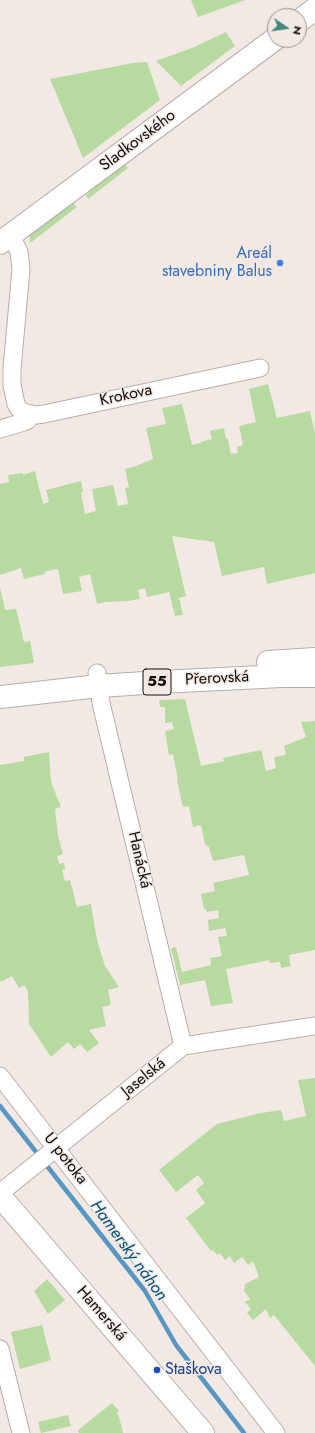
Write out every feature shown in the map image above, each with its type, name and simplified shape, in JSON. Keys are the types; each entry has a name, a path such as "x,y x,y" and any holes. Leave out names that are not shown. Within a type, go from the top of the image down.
{"street":[{"name":"Sladkovského","path":"6,239 267,44"},
{"path":"0,429 24,422 28,420 30,415 19,409 6,387 12,369 21,269 19,252 6,239"},
{"name":"Krokova","path":"30,415 44,414 260,368"},
{"name":"Přerovská","path":"0,697 98,680 315,659"},
{"name":"Přerovská","path":"0,682 315,676"},
{"name":"Hanácká","path":"98,680 103,711 183,1046"},
{"path":"183,1046 315,1026"},
{"name":"Jaselská","path":"0,1195 183,1046"},
{"name":"U potoka","path":"0,1076 54,1151 276,1433"},
{"name":"Hamerská","path":"0,1195 203,1433"},
{"path":"0,1349 21,1433"}],"green space":[{"path":"191,0 245,0 198,17"},
{"path":"226,32 235,46 181,86 156,61 192,48"},
{"path":"147,62 160,100 83,158 50,79 133,63"},
{"path":"123,162 128,168 88,199 86,195 90,192 89,190"},
{"path":"71,201 77,207 30,243 30,233"},
{"path":"268,384 277,418 310,411 315,433 315,573 267,584 264,567 222,576 214,542 172,536 186,596 179,598 183,615 175,616 169,592 147,597 145,588 138,590 140,599 97,604 90,574 79,577 82,591 63,594 58,569 46,571 44,574 24,579 21,568 0,575 0,484 9,482 8,475 23,473 23,475 35,471 43,504 49,502 46,490 81,481 83,492 81,493 85,514 96,511 92,489 113,485 118,506 128,504 125,488 129,487 125,469 153,459 146,428 166,424 162,408 182,404 192,445 212,439 210,431 224,428 231,454 238,453 237,447 243,445 239,426 256,422 249,389"},
{"path":"0,588 5,610 16,609 24,642 30,641 34,663 0,667"},
{"path":"185,699 201,766 224,761 223,758 261,750 266,771 276,768 274,757 286,755 284,746 306,737 301,722 315,721 315,950 289,955 291,966 281,968 280,962 270,963 269,960 226,969 233,1003 211,1006 205,980 180,985 171,948 176,947 182,972 211,965 210,958 222,956 218,937 227,936 225,928 209,931 208,920 219,918 218,910 207,912 206,909 204,909 201,894 215,891 213,883 249,875 244,855 213,861 209,847 205,844 201,825 193,827 189,806 183,807 173,754 169,755 165,731 174,729 172,722 165,723 165,707 160,707 159,700"},
{"path":"49,752 51,782 61,807 55,809 58,836 63,854 57,856 59,864 64,863 65,869 62,870 65,881 70,880 77,907 91,904 97,940 105,966 119,987 108,990 111,1005 102,1007 106,1026 89,1030 99,1043 87,1052 80,1044 74,1049 68,1042 51,1057 29,1024 28,991 24,985 19,988 12,976 1,982 0,980 0,765 24,761 24,757"},
{"path":"315,1078 315,1366 274,1315 270,1318 266,1309 253,1320 247,1313 251,1309 245,1302 250,1299 244,1291 245,1284 259,1277 253,1261 248,1265 242,1257 234,1263 230,1256 225,1260 220,1253 217,1255 213,1250 211,1251 186,1218 205,1203 196,1190 204,1183 198,1175 176,1192 159,1170 217,1124 261,1113 281,1110 284,1121 306,1116 298,1080"},
{"path":"47,1279 65,1300 48,1314 34,1291"},
{"path":"42,1325 51,1360 20,1369 11,1332"},
{"path":"112,1403 119,1411 117,1413 123,1433 79,1433 78,1430"},
{"path":"68,1415 71,1426 41,1433 38,1422"}],"waterway":[{"name":"Hamerský náhon","path":"0,1106 145,1291 176,1345 244,1433"}],"place":[{"name":"Areál stavebniny Balus","path":"280,263"},
{"name":"Staškova","path":"157,1370"}]}
